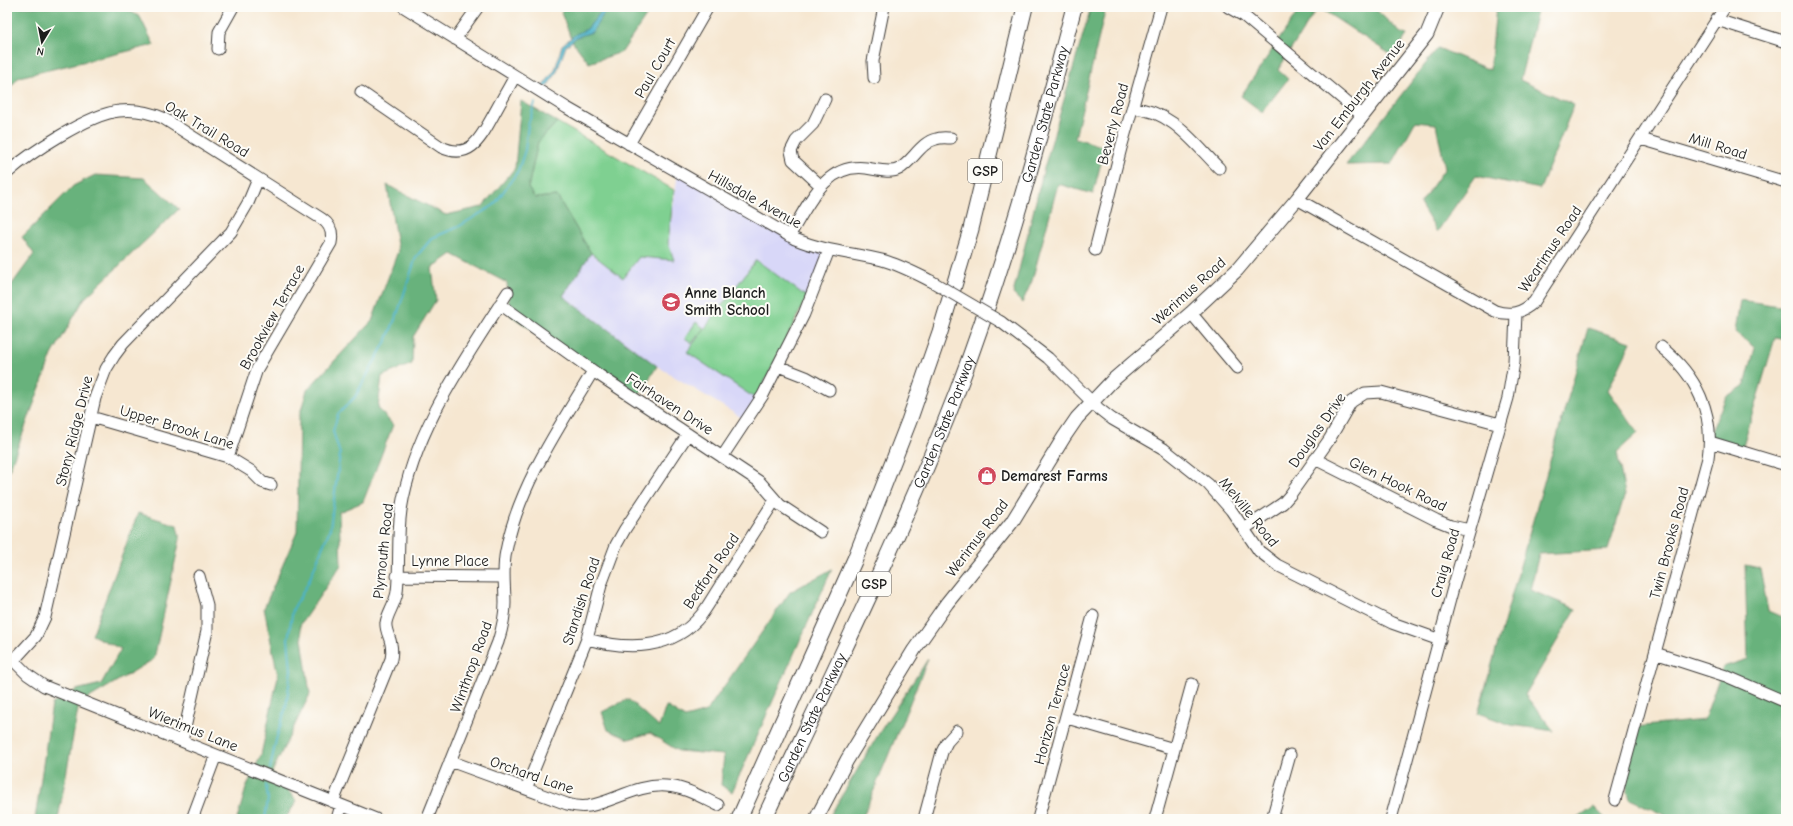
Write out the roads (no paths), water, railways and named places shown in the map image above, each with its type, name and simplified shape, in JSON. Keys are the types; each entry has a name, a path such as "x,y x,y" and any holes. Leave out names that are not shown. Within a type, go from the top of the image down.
{"highway":[{"name":"Garden State Parkway","path":"739,819 855,559 909,421 940,332 971,229 1025,7"},
{"name":"Garden State Parkway","path":"764,819 898,532 957,391 1008,247 1036,151 1074,7"}],"main road":[{"name":"Van Emburgh Avenue","path":"1297,198 1428,34 1438,7"},
{"name":"Werimus Road","path":"816,819 847,760 918,644 947,603 1012,522 1064,437 1092,401 1237,270 1297,198"}],"street":[{"path":"218,49 219,32 232,7"},
{"name":"Hillsdale Avenue","path":"404,7 515,76 629,144 789,236 811,246 896,264 931,281 1001,322 1048,358 1092,401"},
{"path":"456,39 478,7"},
{"name":"Paul Court","path":"629,144 708,7"},
{"path":"874,78 873,61 884,7"},
{"name":"Beverly Road","path":"1095,250 1132,108 1161,7"},
{"path":"1228,7 1244,16 1363,116"},
{"name":"Wearimus Road","path":"1297,198 1495,311 1509,314 1516,313 1534,302 1726,7"},
{"path":"1717,20 1786,42"},
{"path":"361,92 448,150 463,150 470,148 480,139 515,76"},
{"path":"821,186 793,160 792,151 796,141 813,124 825,99"},
{"path":"1132,108 1150,111 1170,120 1219,168"},
{"name":"Oak Trail Road","path":"7,173 45,147 98,116 129,110 147,112 163,118 322,219"},
{"path":"789,236 821,186 831,176 850,168 893,172 898,170 922,148 935,139 951,138"},
{"name":"Mill Road","path":"1641,139 1786,182"},
{"name":"Stony Ridge Drive","path":"10,657 36,636 45,617 99,383 114,356 123,344 231,232 248,203 258,179"},
{"name":"Brookview Terrace","path":"228,457 258,369 331,243 332,231 330,226 322,219"},
{"path":"722,457 752,414 778,366 815,289 829,250"},
{"name":"Plymouth Road","path":"337,819 337,804 391,659 391,643 386,624 396,600 398,534 401,510 408,479 417,451 435,412 508,292"},
{"name":"Fairhaven Drive","path":"500,304 593,371 760,482 775,500 821,532"},
{"path":"1191,313 1237,368"},
{"name":"Craig Road","path":"1392,819 1512,379 1516,313"},
{"name":"Twin Brooks Road","path":"1615,800 1708,458 1710,442 1708,414 1698,389 1669,353 1661,346"},
{"path":"778,366 806,377 829,390"},
{"name":"Winthrop Road","path":"427,819 502,630 505,603 503,577 506,550 521,503 531,479 549,444 593,371"},
{"name":"Douglas Drive","path":"1244,529 1282,503 1290,495 1332,433 1346,408 1357,397 1365,393 1381,392 1500,424"},
{"name":"Melville Road","path":"1092,401 1112,419 1164,450 1195,472 1220,496 1259,551 1277,565 1392,624 1440,640"},
{"name":"Upper Brook Lane","path":"91,417 228,457 246,467 262,482 271,484"},
{"name":"Standish Road","path":"526,789 587,639 601,585 616,546 625,529 688,434"},
{"path":"1710,442 1786,465"},
{"name":"Glen Hook Road","path":"1315,459 1436,520 1470,530"},
{"name":"Bedford Road","path":"587,639 608,645 638,646 664,641 685,630 702,614 775,500"},
{"path":"182,741 207,631 207,605 199,576"},
{"name":"Lynne Place","path":"397,576 503,577"},
{"name":"Horizon Terrace","path":"1038,819 1093,616"},
{"path":"1655,653 1726,676 1786,702"},
{"name":"Wierimus Lane","path":"10,657 28,674 44,686 376,819"},
{"path":"1155,819 1192,684"},
{"path":"1066,718 1174,749"},
{"path":"924,819 942,752 947,742 957,731"},
{"path":"192,819 216,755"},
{"path":"1272,819 1290,755"},
{"name":"Orchard Lane","path":"450,762 567,804 588,806 642,788 665,786 687,790 718,805"}],"water":[{"path":"605,7 611,7 605,12 592,32 577,37 566,46 556,74 545,89 542,87 555,70 562,45 576,34 587,29"}],"waterway":[{"path":"270,769 276,740 286,707 291,670 288,639 293,609 308,583 330,529 340,454 333,431 338,414 355,397 387,339 398,312 416,257 432,238 458,227 494,205 518,171 525,150 528,125 535,103"},
{"path":"265,819 268,799 266,785"}],"place":[{"name":"Anne Blanch Smith School","path":"671,302"},
{"name":"Demarest Farms","path":"987,476"}]}
